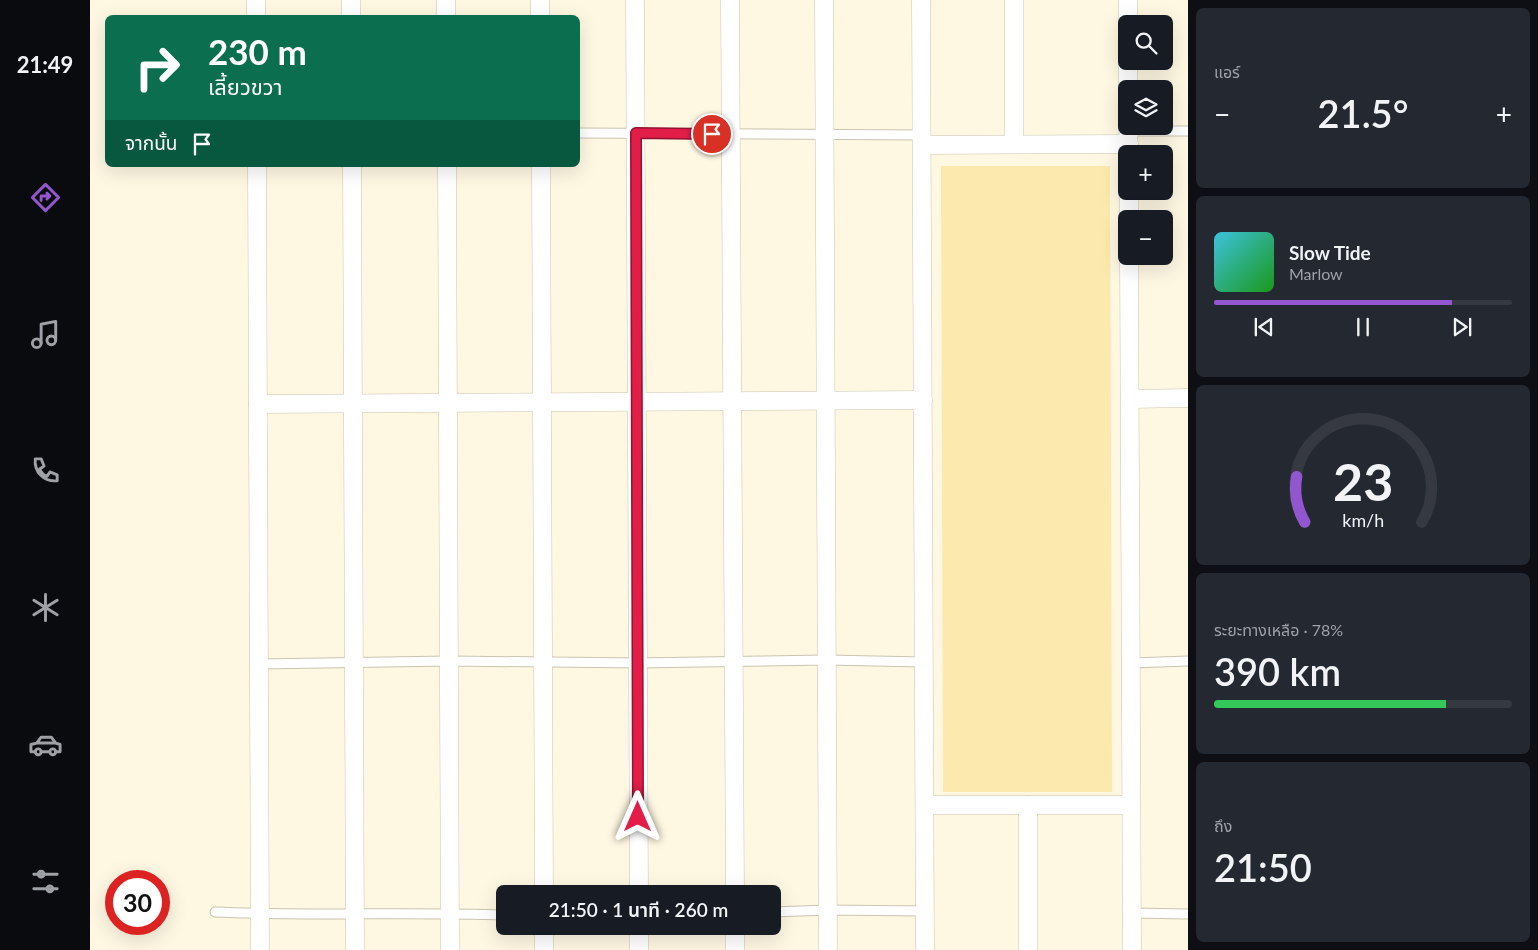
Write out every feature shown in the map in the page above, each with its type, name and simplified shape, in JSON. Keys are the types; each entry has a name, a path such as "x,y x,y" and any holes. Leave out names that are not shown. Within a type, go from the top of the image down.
{"street":[{"path":"256,0 256,15"},
{"path":"351,0 351,15"},
{"path":"446,0 446,15"},
{"path":"540,0 540,15"},
{"path":"635,0 639,885"},
{"path":"730,0 735,885"},
{"path":"824,0 828,950"},
{"path":"921,0 925,950"},
{"path":"1014,0 1014,144"},
{"path":"1128,0 1128,15"},
{"path":"922,140 1014,144 1128,139"},
{"path":"257,167 260,950"},
{"path":"352,167 355,950"},
{"path":"447,167 450,950"},
{"path":"541,167 544,885"},
{"path":"1129,265 1132,950"},
{"path":"1130,398 1188,398"},
{"path":"258,404 923,400"},
{"path":"925,805 1132,805"},
{"path":"1028,805 1028,950"},
{"path":"544,935 544,950"},
{"path":"639,935 639,950"},
{"path":"735,935 735,950"}],"lane":[{"path":"1128,139 1188,131"},
{"path":"580,133 731,134 922,140"},
{"path":"259,664 448,661 638,663 826,660 924,662"},
{"path":"1131,663 1188,662"},
{"path":"781,912 925,911"},
{"path":"216,912 260,914 450,913 496,915"},
{"path":"1132,913 1188,914"}],"shaded area":[{"path":"941,166 1110,166 1112,792 943,792"}],"route":[{"path":"638,817 636,133 712,134"}]}
